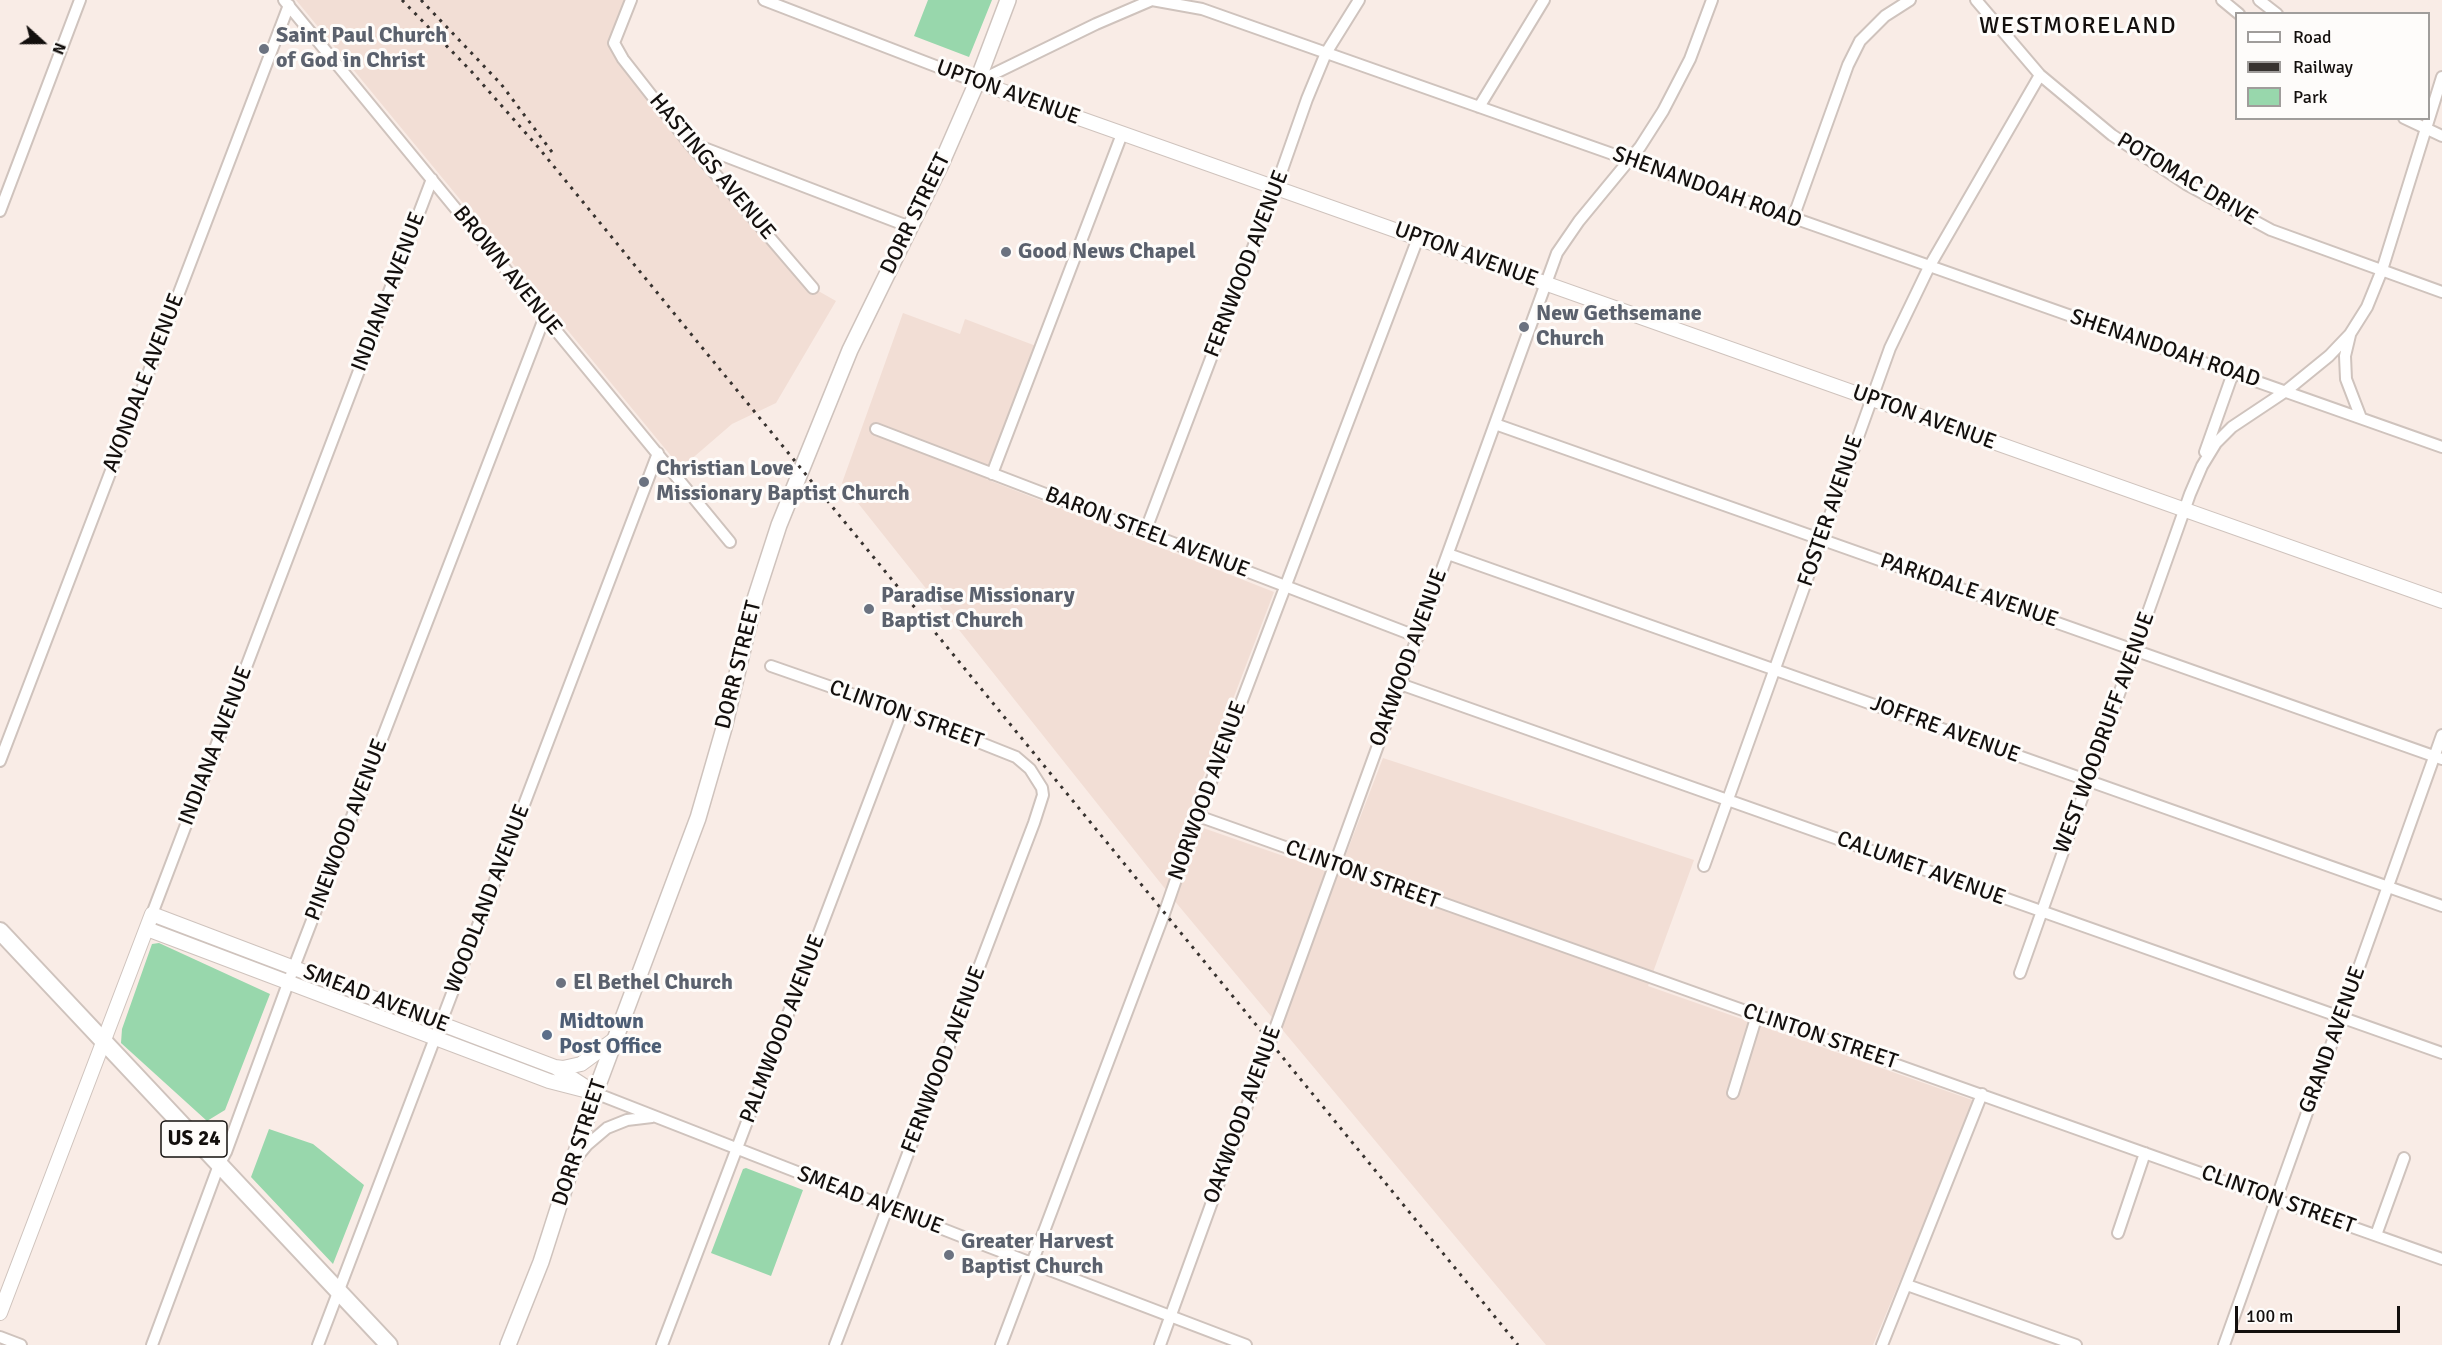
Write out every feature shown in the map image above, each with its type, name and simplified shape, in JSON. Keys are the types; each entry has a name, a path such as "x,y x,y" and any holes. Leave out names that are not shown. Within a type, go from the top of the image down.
{"main road":[{"name":"DORR STREET","path":"508,1345 541,1262 595,1093 698,818 724,728 755,599 779,525 850,350 977,82 1008,0"},
{"name":"US 24","path":"0,931 389,1345"}],"street":[{"path":"0,211 80,0"},
{"name":"HASTINGS AVENUE","path":"631,0 614,43 623,59 688,142 813,288"},
{"name":"UPTON AVENUE","path":"764,0 977,82 1122,134 2442,601"},
{"name":"SHENANDOAH ROAD","path":"977,82 1096,24 1152,0 1202,9 2442,447"},
{"name":"FERNWOOD AVENUE","path":"1145,532 1276,187 1306,99 1326,53 1359,0"},
{"path":"1479,107 1544,0"},
{"name":"OAKWOOD AVENUE","path":"1160,1345 1557,253 1566,238 1648,136 1690,59 1712,0"},
{"path":"1793,218 1848,65 1860,41 1885,16 1910,0"},
{"name":"POTOMAC DRIVE","path":"1976,0 2040,75 2112,135 2186,184 2271,230 2442,292"},
{"path":"2223,0 2237,12"},
{"path":"2259,0 2274,12"},
{"name":"BROWN AVENUE","path":"286,3 730,542"},
{"name":"AVONDALE AVENUE","path":"0,761 286,3"},
{"name":"FOSTER AVENUE","path":"1704,866 1890,348 1929,267 2040,75"},
{"name":"WEST WOODRUFF AVENUE","path":"2190,494 2216,443 2232,428 2286,391 2330,356 2350,334 2367,307 2382,270 2434,109 2442,77"},
{"path":"2408,120 2442,136"},
{"path":"992,474 1122,134"},
{"path":"688,142 910,227"},
{"name":"INDIANA AVENUE","path":"0,1313 432,179"},
{"name":"NORWOOD AVENUE","path":"1001,1345 1164,914 1198,816 1418,238"},
{"name":"PINEWOOD AVENUE","path":"152,1345 294,967 545,316"},
{"name":"WEST WOODRUFF AVENUE","path":"2350,334 2345,356 2345,372 2350,394 2361,418"},
{"name":"WEST WOODRUFF AVENUE","path":"2020,972 2233,373"},
{"name":"PARKDALE AVENUE","path":"1495,424 2438,758"},
{"name":"BARON STEEL AVENUE","path":"876,429 1418,637"},
{"name":"WOODLAND AVENUE","path":"318,1345 658,453"},
{"name":"JOFFRE AVENUE","path":"1448,554 2442,906"},
{"name":"CLINTON STREET","path":"771,666 903,712 1016,757 1034,775"},
{"name":"CALUMET AVENUE","path":"1400,684 2442,1053"},
{"name":"PALMWOOD AVENUE","path":"662,1345 903,712"},
{"name":"GRAND AVENUE","path":"2224,1345 2389,887 2438,758 2442,735"},
{"name":"FERNWOOD AVENUE","path":"835,1345 1041,803 1042,788 1034,775"},
{"name":"CLINTON STREET","path":"1198,816 2442,1259"},
{"name":"SMEAD AVENUE","path":"152,914 555,1067 595,1093"},
{"name":"SMEAD AVENUE","path":"147,929 549,1081 595,1093 887,1208 1246,1345"},
{"path":"1733,1093 1757,1016"},
{"path":"555,1067 563,1068 581,1064 615,1039"},
{"path":"1882,1345 1982,1094"},
{"path":"571,1165 587,1145 607,1128 627,1120 654,1116"},
{"path":"2118,1233 2145,1153"},
{"path":"2376,1236 2404,1158"},
{"path":"1907,1285 2076,1345"},
{"path":"0,1337 21,1345"}],"shaded area":[{"path":"296,0 631,0 614,43 623,59 813,288 836,301 776,403 732,424 681,468"},
{"path":"903,313 960,334 965,319 1036,346 986,479 1274,592 1186,822 1338,875 1383,758 1694,860 1648,986 1975,1101 1873,1345 1546,1345 1178,905 842,483"}],"green space":[{"path":"928,0 992,0 969,57 914,36"},
{"path":"159,943 270,994 225,1110 207,1121 121,1043 122,1029 152,944"},
{"path":"269,1129 313,1144 364,1185 333,1264 251,1177"},
{"path":"746,1168 803,1190 771,1276 711,1253 743,1169"}],"railway":[{"path":"402,0 471,71 538,147 1518,1345"},
{"path":"421,0 501,84 552,152"}],"place":[{"name":"Saint Paul Church of God in Christ","path":"264,49"},
{"name":"Good News Chapel","path":"1006,252"},
{"name":"New Gethsemane Church","path":"1524,327"},
{"name":"Christian Love Missionary Baptist Church","path":"644,482"},
{"name":"Paradise Missionary Baptist Church","path":"869,609"},
{"name":"El Bethel Church","path":"561,983"},
{"name":"Midtown Post Office","path":"547,1035"},
{"name":"Greater Harvest Baptist Church","path":"949,1255"}],"district":[{"name":"WESTMORELAND","path":"2078,27"}]}
